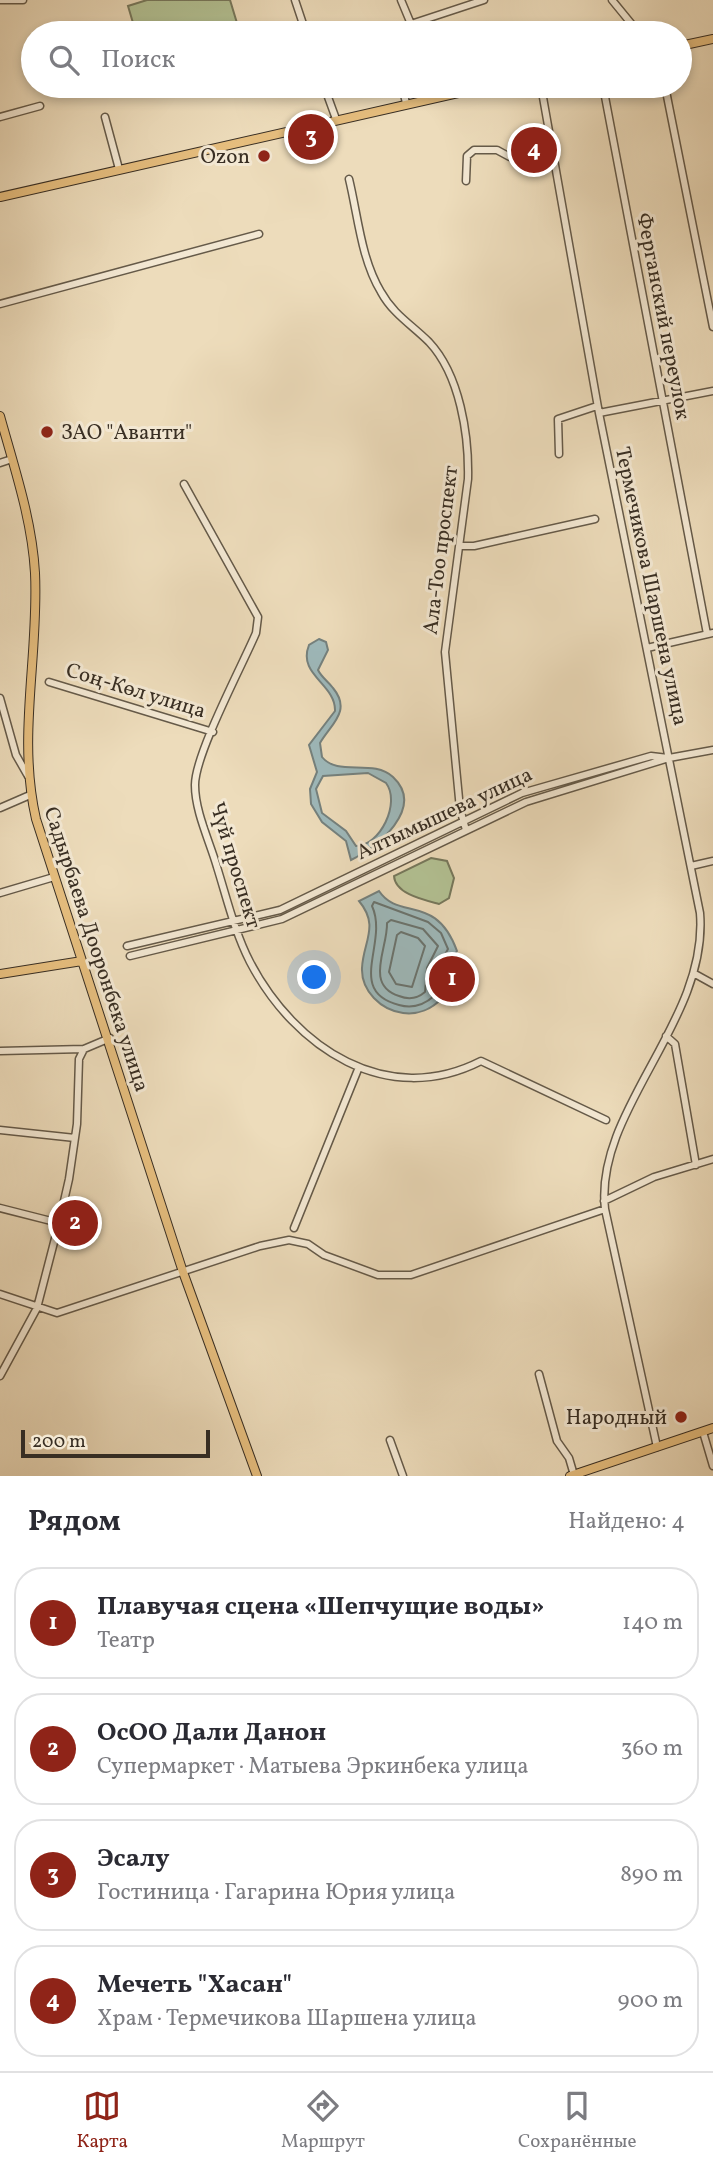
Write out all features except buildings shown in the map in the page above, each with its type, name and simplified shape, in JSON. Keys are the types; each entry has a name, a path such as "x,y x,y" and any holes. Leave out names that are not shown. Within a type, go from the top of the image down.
{"main road":[{"path":"692,43 713,39"},
{"path":"0,197 431,98"},
{"name":"Садырбаева Дооронбека улица","path":"0,415 30,526 35,574 27,710 30,795 54,877 110,1038 183,1272 257,1476"},
{"path":"0,974 82,961"},
{"path":"572,1475 713,1428"}],"street":[{"path":"0,0 6,3 23,0"},
{"path":"295,0 302,21"},
{"path":"401,0 410,21"},
{"path":"420,21 484,0"},
{"path":"612,0 629,21"},
{"path":"328,98 336,119"},
{"path":"406,98 407,103"},
{"name":"Термечикова Шаршена улица","path":"543,98 597,405 691,866 701,930 695,974 609,1159 603,1185 605,1209 657,1447"},
{"name":"Ферганский переулок","path":"605,98 662,401 710,634"},
{"path":"667,98 713,327"},
{"path":"0,117 40,106"},
{"path":"105,117 119,169"},
{"path":"466,181 467,156 474,150 497,150 510,157 526,159 553,153"},
{"name":"Ала-Тоо проспект","path":"349,179 368,262 377,285 398,316 436,350 454,388 469,466 445,665 462,821 466,830"},
{"path":"0,304 259,234"},
{"path":"599,414 713,391"},
{"path":"559,454 558,419 597,405"},
{"path":"0,463 12,459"},
{"name":"Чүй проспект","path":"184,484 258,617 256,633 199,765 196,794 234,922 251,964 285,1012 324,1047 359,1067 395,1078 427,1080 449,1075 481,1061 606,1120"},
{"path":"460,546 595,519"},
{"path":"647,648 710,634"},
{"name":"Соң-Көл улица","path":"49,682 213,732"},
{"path":"0,698 4,724 28,776"},
{"path":"669,758 713,750"},
{"name":"Алтымышева улица","path":"127,946 234,922 290,906 462,821 551,783 651,756 669,758"},
{"name":"Алтымышева улица","path":"130,956 282,919 535,798 669,758"},
{"path":"0,808 30,795"},
{"path":"691,866 713,861"},
{"path":"0,893 54,877"},
{"path":"695,974 713,984"},
{"path":"666,1037 675,1044 695,1165"},
{"path":"0,1051 84,1049 110,1038"},
{"path":"0,1376 37,1308 59,1223 75,1138 79,1059 84,1049"},
{"path":"294,1228 359,1067"},
{"path":"0,1130 75,1138"},
{"path":"604,1201 654,1177 713,1160"},
{"path":"0,1208 59,1223"},
{"path":"0,1294 49,1313 68,1311 260,1246 289,1240 308,1244 324,1255 378,1275 411,1275 605,1209"},
{"path":"539,1374 557,1441 569,1458 572,1475"},
{"path":"703,1432 713,1466"},
{"path":"390,1440 402,1476"}],"green space":[{"path":"147,0 230,0 236,21 132,21 128,6"},
{"path":"431,858 447,861 454,878 449,898 439,904 405,892 399,887 394,876"}],"water":[{"path":"319,639 326,642 328,650 318,670 333,688 341,704 338,717 320,743 322,757 337,766 385,772 393,777 402,789 404,801 394,826 373,846 351,860 346,841 322,822 311,804 310,789 317,772 309,745 335,711 330,694 308,664 309,645","holes":["368,773 386,783 391,801 386,822 373,839 365,844 356,846 346,831 322,813 316,789 323,776"]},
{"path":"379,891 387,900 397,905 428,914 439,921 457,951 443,973 442,998 424,1010 409,1013 387,1008 374,998 365,984 362,968 369,926 365,910 359,901"}],"place":[{"name":"Эсалу","path":"311,137"},
{"name":"Мечеть \"Хасан\"","path":"534,150"},
{"name":"Ozon","path":"264,156"},
{"name":"ЗАО \"Аванти\"","path":"47,432"},
{"name":"Плавучая сцена «Шепчущие воды»","path":"452,979"},
{"name":"ОсОО Дали Данон","path":"75,1223"},
{"name":"Народный","path":"681,1417"}]}
